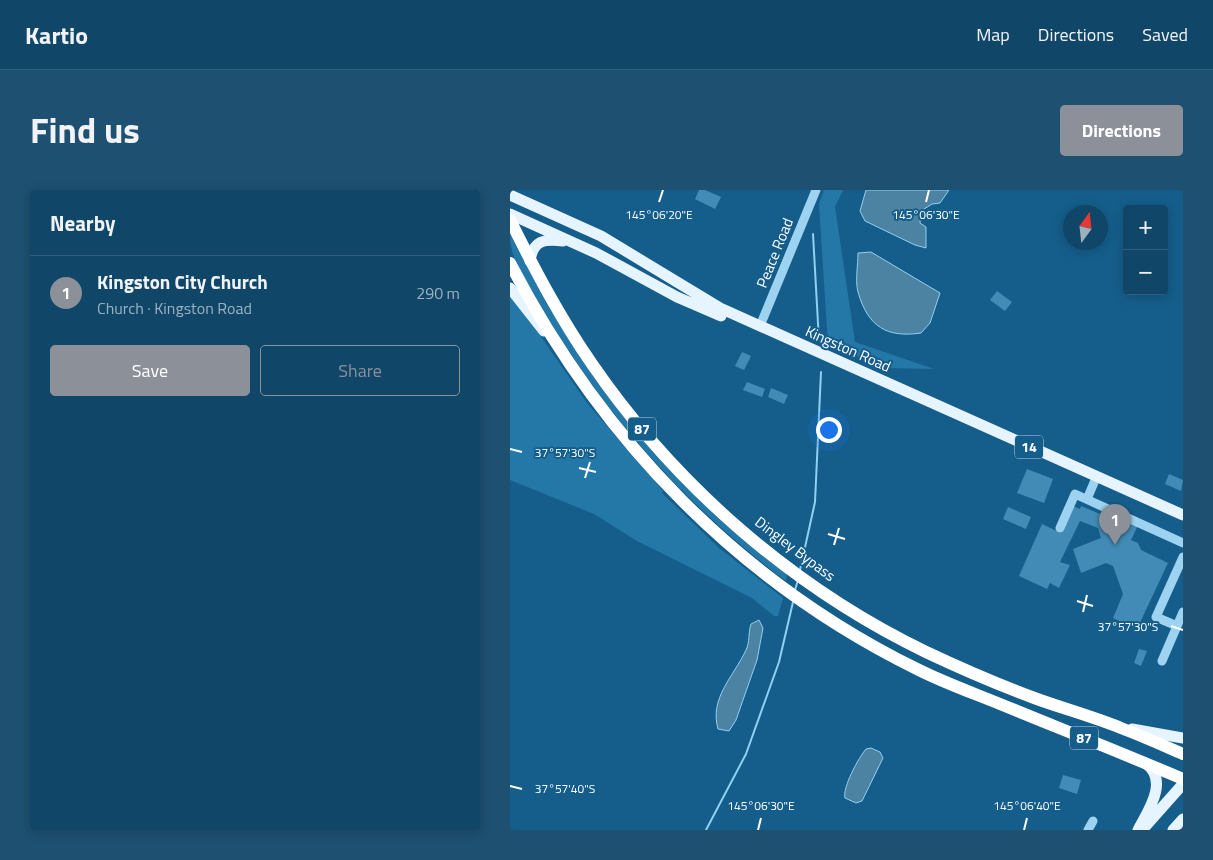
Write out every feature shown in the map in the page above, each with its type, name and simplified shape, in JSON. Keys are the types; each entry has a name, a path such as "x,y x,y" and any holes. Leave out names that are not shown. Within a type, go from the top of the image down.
{"highway":[{"name":"Dingley Bypass","path":"510,220 530,261 591,363 638,424 710,502 790,568 882,629 970,672 1035,698 1120,727 1183,754"},
{"name":"87","path":"510,263 535,310 562,354 603,413 645,463 703,520 782,586 856,636 922,672 1183,779"}],"main road":[{"path":"523,190 527,198 535,206"},
{"name":"Kingston Road","path":"510,195 608,240 697,295 758,329"},
{"name":"Kingston Road","path":"510,214 572,242 678,297 758,329 1097,482 1183,524"},
{"path":"608,240 632,260 678,290 678,297"},
{"path":"530,261 532,250 541,241 572,242"},
{"path":"510,288 562,354"},
{"name":"Kingston Road","path":"1097,482 1183,516"},
{"path":"1120,727 1183,738"},
{"path":"1138,830 1152,803 1156,786 1155,772 1145,762"},
{"path":"1142,830 1183,784"},
{"path":"1173,830 1183,819"}],"street":[{"name":"Peace Road","path":"758,329 816,190"},
{"path":"1090,500 1097,482"},
{"path":"1060,528 1075,494 1183,543"},
{"path":"1177,626 1156,617 1183,557"},
{"path":"1162,661 1183,612"},
{"path":"1088,830 1093,821"}],"shaded area":[{"path":"824,190 843,190 835,207 855,342 934,369 884,368 828,344 819,204"},
{"path":"866,190 949,190 940,203 932,204 921,211 920,223 926,227 926,248 915,245 865,221 860,211"},
{"path":"510,235 552,313 594,378 623,416 787,574 786,581 714,522 681,490 620,421 566,346 525,281 513,254"},
{"path":"871,252 940,293 930,323 921,333 898,334 889,331 873,322 867,314 857,288 858,253"},
{"path":"510,292 587,403 663,491 662,493 719,548 783,598 778,616 774,616 752,598 637,541 594,514 510,480"},
{"path":"759,620 763,628 757,660 736,720 729,731 718,729 716,718 720,697 746,650 751,624"},
{"path":"871,748 880,752 883,758 862,801 856,803 845,798 846,787 859,759 866,749"}],"building":[{"path":"699,190 705,190 721,197 715,209 695,199"},
{"path":"997,291 1012,302 1005,311 990,300"},
{"path":"742,352 751,356 744,370 735,366"},
{"path":"747,382 765,389 762,397 743,390"},
{"path":"771,388 788,395 784,404 768,397"},
{"path":"1027,469 1053,479 1044,503 1017,493"},
{"path":"1169,474 1183,480 1181,491 1165,484"},
{"path":"1073,506 1080,509 1081,506 1105,516 1110,532 1114,534 1121,518 1138,525 1131,540 1138,543 1141,550 1168,563 1137,629 1113,618 1123,594 1113,566 1106,563 1081,573 1073,549 1101,538 1098,528 1080,521 1060,562 1070,565 1059,588 1050,583 1047,589 1019,576 1042,524 1061,533"},
{"path":"1008,507 1031,517 1026,529 1003,519"},
{"path":"1139,649 1147,651 1141,666 1134,663"},
{"path":"1063,775 1081,780 1077,794 1059,788"}],"waterway":[{"path":"813,234 819,341"},
{"path":"800,570 815,502 821,372"},
{"path":"795,590 798,580"},
{"path":"706,830 746,754 779,662 793,602"}],"place":[{"name":"Kingston City Church","path":"1115,545"}]}
